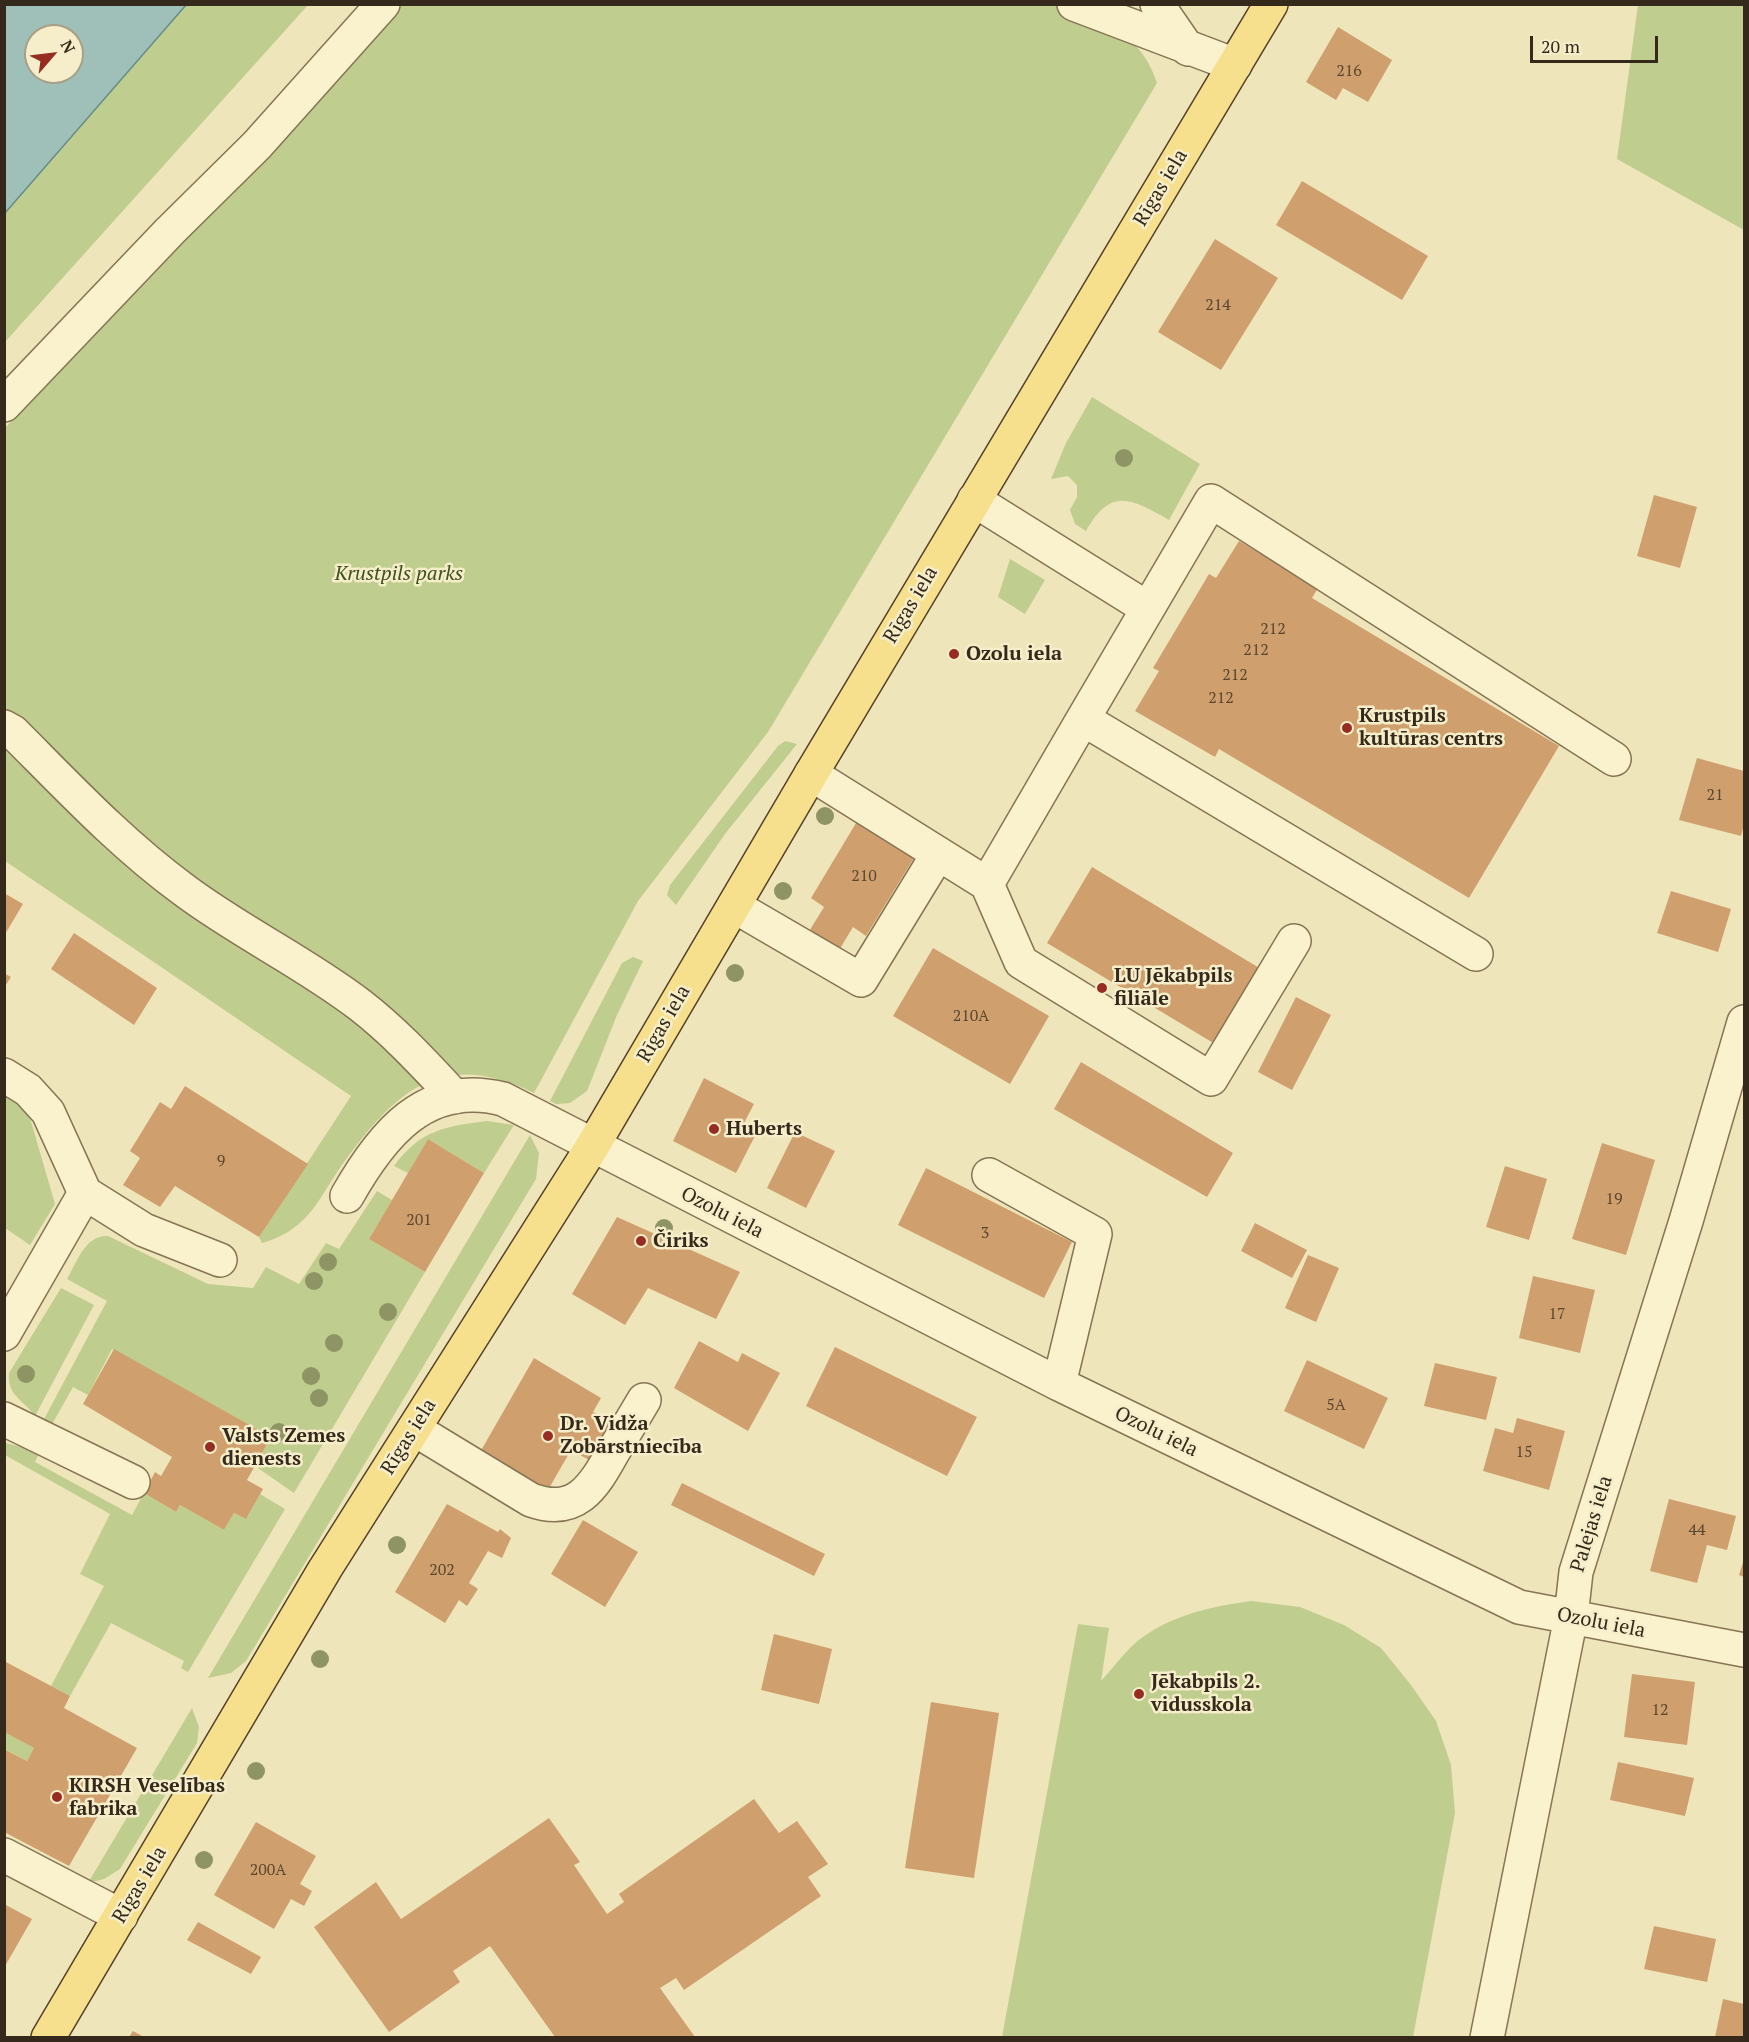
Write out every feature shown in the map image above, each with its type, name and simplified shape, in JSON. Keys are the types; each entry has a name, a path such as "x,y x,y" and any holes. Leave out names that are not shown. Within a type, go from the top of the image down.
{"main road":[{"name":"Rīgas iela","path":"48,2037 325,1569 592,1147 811,774 1271,4"}],"street":[{"path":"4,405 170,231 257,145 382,4"},
{"path":"1074,4 1235,65"},
{"path":"1156,4 1188,49"},
{"path":"974,500 1146,608"},
{"path":"987,884 1146,608 1211,501 1614,759"},
{"path":"1083,719 1476,954"},
{"path":"4,727 13,732 140,858 233,926 323,978 360,1005 403,1041 455,1097"},
{"path":"811,774 987,884 1021,962 1211,1079 1294,940"},
{"path":"734,906 861,980 938,854"},
{"name":"Palejas iela","path":"1487,2037 1571,1617 1576,1572 1686,1221 1744,1022"},
{"path":"4,1076 28,1090 48,1112 85,1193 144,1230 220,1260"},
{"name":"Ozolu iela","path":"346,1196 363,1166 394,1127 413,1113 455,1097 487,1095 503,1099 592,1147 1059,1384 1519,1607 1744,1650"},
{"path":"989,1176 1095,1234 1059,1384"},
{"path":"4,1334 85,1193"},
{"path":"414,1429 531,1500 546,1505 561,1505 574,1500 596,1484 644,1400"},
{"path":"4,1419 133,1482"},
{"path":"4,1854 121,1916"}],"green space":[{"path":"186,5 308,5 5,342 5,213"},
{"name":"Krustpils parks","path":"396,5 1053,5 1102,24 1129,40 1150,65 1157,83 768,732 638,901 534,1093 503,1080 475,1075 450,1076 427,1082 406,1094 386,1111 347,1158 303,1220 279,1237 262,1243 259,1237 351,1096 5,861 4,429"},
{"path":"1638,5 1744,5 1744,230 1617,159"},
{"path":"1092,397 1200,464 1169,520 1133,502 1123,501 1113,502 1104,507 1086,531 1075,524 1070,510 1077,497 1077,485 1068,476 1051,479 1066,443"},
{"path":"1010,559 1045,580 1025,614 998,597"},
{"path":"785,741 797,744 725,834 676,905 667,895 670,885 778,746"},
{"path":"633,957 643,961 617,1015 587,1091 570,1103 556,1104 550,1101 622,963"},
{"path":"4,1094 28,1111 55,1204 30,1245 5,1228"},
{"path":"487,1121 514,1125 484,1173 428,1139 408,1173 394,1166 414,1144 424,1137 446,1128"},
{"path":"530,1135 539,1153 536,1179 246,1661 231,1673 208,1678"},
{"path":"377,1191 392,1200 369,1239 425,1272 294,1493 255,1466 271,1437 112,1349 88,1395 73,1387 50,1428 42,1423 107,1301 67,1279 83,1251 93,1240 108,1236 208,1284 253,1288 266,1267 299,1284 326,1243 339,1249"},
{"path":"61,1288 94,1305 35,1416 13,1392 9,1373"},
{"path":"5,1443 40,1451 35,1462 132,1515 144,1493 176,1512 180,1505 224,1530 234,1513 246,1519 260,1494 285,1509 188,1672 181,1668 184,1661 111,1623 70,1696 51,1686 104,1586 80,1574 110,1514 5,1455"},
{"path":"1251,1601 1300,1607 1344,1625 1381,1648 1436,1721 1451,1765 1455,1813 1413,2037 1002,2037 1078,1624 1109,1628 1101,1681 1132,1646 1159,1627 1188,1614"},
{"path":"192,1708 199,1727 197,1743 120,1869 104,1879 88,1883"},
{"path":"4,1732 34,1748 27,1761 5,1749"}],"water":[{"path":"4,5 186,5 5,213"}],"building":[{"path":"1338,27 1392,60 1368,102 1343,88 1336,100 1306,82"},
{"path":"1302,181 1428,256 1402,300 1276,225"},
{"path":"1215,239 1278,278 1221,370 1158,332"},
{"path":"1654,495 1697,507 1680,568 1637,556"},
{"name":"Krustpils kultūras centrs","path":"1239,541 1318,588 1312,598 1559,746 1469,898 1219,749 1215,757 1135,711 1159,671 1153,668 1209,574 1216,578"},
{"path":"1697,758 1744,771 1744,825 1741,836 1679,820"},
{"path":"859,818 917,853 866,936 853,927 838,952 808,933 824,907 811,898"},
{"path":"1092,867 1261,969 1215,1044 1047,943"},
{"path":"1671,891 1731,909 1718,952 1657,933"},
{"path":"4,893 23,904 4,936"},
{"path":"74,933 157,988 134,1025 51,969"},
{"path":"933,948 1049,1016 1010,1084 893,1016"},
{"path":"4,973 11,977 4,988"},
{"path":"1296,997 1331,1015 1292,1090 1258,1072"},
{"path":"1081,1062 1233,1153 1207,1197 1054,1109"},
{"name":"Huberts","path":"704,1078 754,1104 743,1125 757,1132 736,1173 673,1141"},
{"path":"185,1086 308,1164 259,1237 175,1186 160,1207 123,1185 140,1158 130,1151 160,1102 171,1109"},
{"path":"795,1132 835,1151 806,1208 767,1188"},
{"path":"428,1139 484,1173 425,1272 369,1239"},
{"path":"1602,1143 1655,1160 1626,1255 1572,1239"},
{"path":"1505,1166 1547,1179 1529,1240 1486,1227"},
{"path":"926,1168 1072,1242 1044,1298 898,1225"},
{"path":"617,1217 740,1272 716,1319 648,1288 625,1325 572,1294"},
{"path":"1255,1223 1307,1250 1292,1278 1241,1251"},
{"path":"1308,1255 1339,1268 1316,1322 1285,1308"},
{"path":"1533,1276 1595,1290 1580,1353 1519,1338"},
{"path":"699,1341 738,1362 742,1353 780,1373 748,1431 674,1388"},
{"path":"835,1347 977,1417 947,1476 806,1406"},
{"name":"Valsts Zemes dienests","path":"114,1349 271,1437 247,1480 263,1489 246,1519 234,1513 224,1530 180,1505 176,1512 144,1493 155,1472 161,1476 172,1457 83,1404"},
{"name":"Dr. Vidža Zobārstniecība","path":"534,1358 601,1398 593,1412 614,1422 591,1461 571,1450 548,1490 479,1454"},
{"path":"1307,1360 1388,1398 1364,1449 1284,1411"},
{"path":"1435,1363 1497,1377 1486,1420 1424,1406"},
{"path":"1517,1418 1565,1431 1549,1490 1483,1471 1495,1428 1513,1433"},
{"path":"682,1483 825,1554 814,1576 671,1505"},
{"path":"1669,1499 1736,1516 1727,1550 1707,1545 1697,1583 1650,1571"},
{"path":"447,1504 498,1532 500,1529 511,1538 502,1558 488,1551 469,1583 478,1589 467,1606 459,1600 445,1623 395,1592"},
{"path":"583,1520 638,1552 605,1607 551,1574"},
{"path":"1744,1559 1744,1577 1739,1575"},
{"path":"774,1634 832,1649 819,1704 761,1690"},
{"name":"KIRSH Veselības fabrika","path":"4,1661 70,1696 64,1708 137,1748 69,1866 4,1832 4,1749 27,1761 34,1748 4,1732"},
{"path":"1632,1674 1695,1682 1687,1745 1624,1737"},
{"path":"931,1702 999,1713 974,1878 905,1868"},
{"path":"1618,1762 1694,1778 1685,1816 1610,1800"},
{"path":"754,1799 779,1833 797,1821 828,1864 808,1877 821,1896 684,1990 676,1978 660,1988 695,2037 555,2037 490,1946 453,1971 460,1982 389,2032 314,1927 376,1882 401,1919 549,1818 580,1862 574,1865 607,1914 624,1902 619,1894"},
{"path":"256,1822 316,1856 300,1884 312,1891 304,1906 291,1899 274,1929 214,1895"},
{"path":"4,1904 32,1919 4,1968"},
{"path":"198,1922 261,1957 251,1974 187,1940"},
{"path":"1654,1926 1716,1939 1707,1982 1644,1969"},
{"path":"1723,1999 1744,2004 1744,2037 1715,2037"},
{"path":"133,2031 144,2037 129,2037"}],"place":[{"name":"Ozolu iela","path":"954,654"},
{"name":"Krustpils kultūras centrs","path":"1347,728"},
{"name":"LU Jēkabpils filiāle","path":"1102,988"},
{"name":"Huberts","path":"714,1129"},
{"name":"Čiriks","path":"641,1241"},
{"name":"Dr. Vidža Zobārstniecība","path":"548,1436"},
{"name":"Valsts Zemes dienests","path":"210,1447"},
{"name":"Jēkabpils 2. vidusskola","path":"1139,1694"},
{"name":"KIRSH Veselības fabrika","path":"57,1797"}]}
